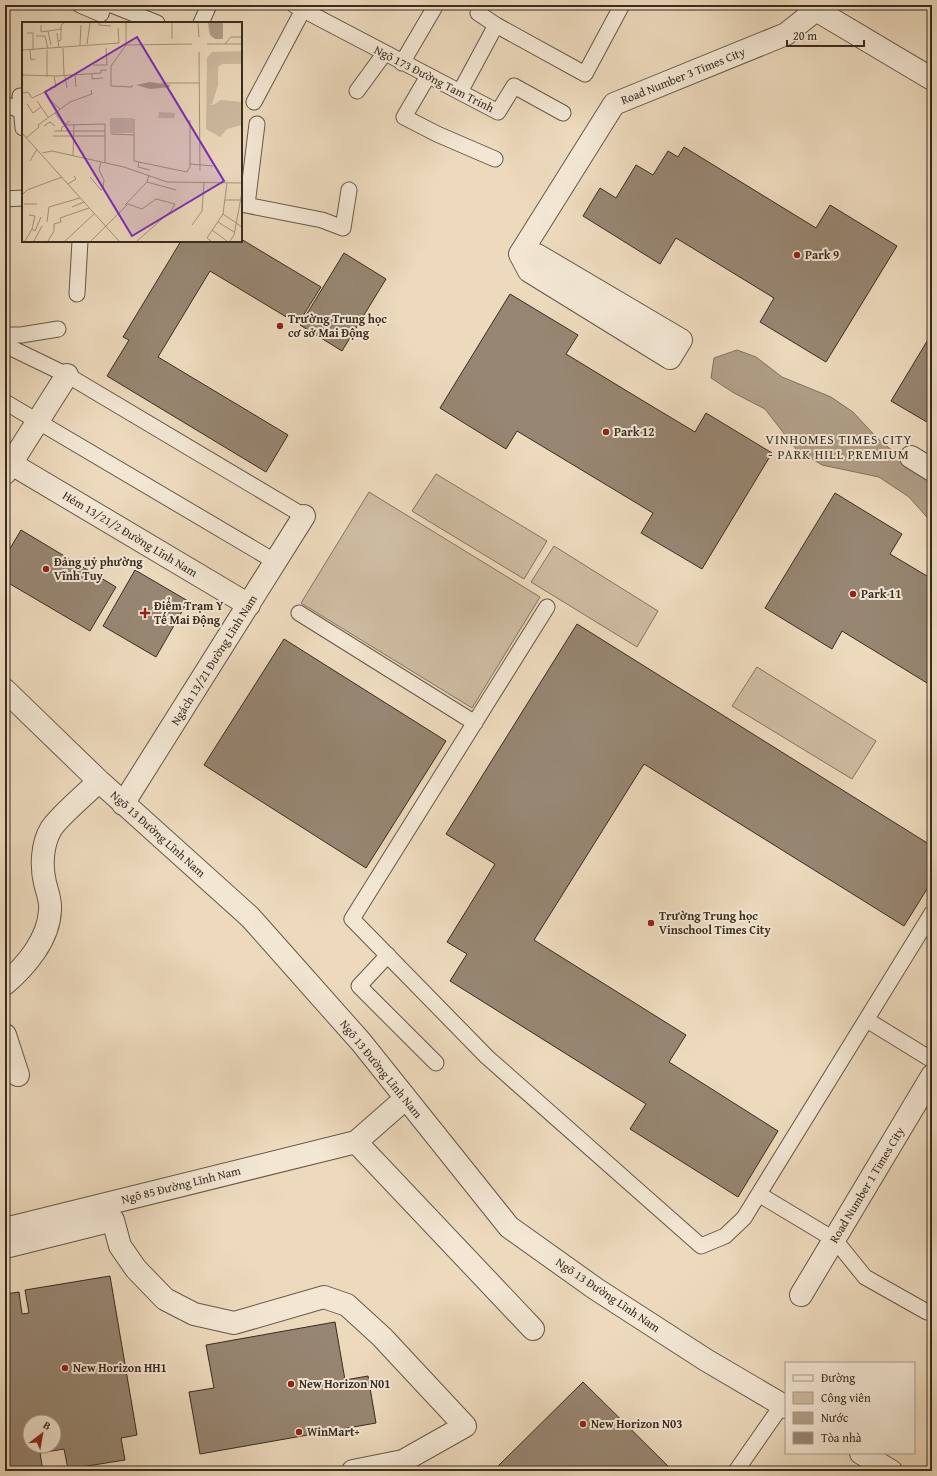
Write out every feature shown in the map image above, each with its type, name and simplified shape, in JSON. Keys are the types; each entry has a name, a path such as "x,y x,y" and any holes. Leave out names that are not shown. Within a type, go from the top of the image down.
{"street":[{"path":"817,7 932,79"},
{"name":"Road Number 3 Times City","path":"520,254 614,104 786,34 817,7"},
{"path":"520,254 537,255 681,340 670,358 529,271 520,254"},
{"path":"7,465 38,423 67,375"},
{"path":"911,457 932,470"},
{"name":"Hẻm 13/21/2 Đường Lĩnh Nam","path":"7,465 249,605"},
{"name":"Ngách 13/21 Đường Lĩnh Nam","path":"123,804 304,516"},
{"name":"Ngõ 13 Đường Lĩnh Nam","path":"5,690 123,804 250,917 361,1042 405,1099 509,1227 603,1293 706,1360 784,1406"},
{"path":"5,984 16,974 31,956 42,940 47,928 50,910 42,864 46,840 52,828 99,781"},
{"path":"5,1035 18,1075"},
{"name":"Road Number 1 Times City","path":"801,1295 932,1076"},
{"name":"Ngõ 85 Đường Lĩnh Nam","path":"5,1229 356,1142 405,1099"},
{"path":"356,1142 533,1328"},
{"path":"5,1247 113,1220 120,1246 136,1269 164,1299 194,1314 234,1323 324,1297 347,1305 382,1338 465,1426 403,1461 353,1471"},
{"path":"863,1454 891,1471"}],"lane":[{"path":"80,5 101,14 104,5"},
{"path":"112,5 154,22"},
{"path":"202,22 208,5"},
{"path":"402,63 436,5"},
{"path":"478,13 496,25 585,74 622,5"},
{"path":"254,102 298,7"},
{"name":"Ngõ 173 Đường Tam Trinh","path":"298,7 384,54 498,112 514,86 563,113"},
{"path":"460,92 496,25"},
{"path":"357,91 384,54"},
{"path":"428,76 404,117 437,134 495,159"},
{"path":"22,96 20,96 22,120"},
{"path":"5,104 21,111"},
{"path":"257,124 244,205 322,220 343,228 349,190"},
{"path":"5,199 22,198"},
{"path":"77,294 80,242"},
{"path":"5,335 22,335 58,329"},
{"path":"5,345 67,375 304,516"},
{"path":"5,402 38,423 276,562"},
{"path":"547,606 352,919 487,1057 701,1246 725,1236 744,1218 760,1195 932,913"},
{"path":"299,613 475,723"},
{"path":"388,956 360,986 436,1063"},
{"path":"867,1020 932,1060"},
{"path":"760,1195 835,1240 865,1277 927,1312"},
{"path":"736,1471 784,1406"}],"green space":[{"path":"436,474 547,541 524,579 412,511"},
{"path":"369,492 540,597 472,708 301,603"},
{"path":"554,546 658,611 637,647 531,582"},
{"path":"757,667 876,741 852,779 732,706"}],"water":[{"path":"737,350 756,357 782,377 831,397 853,412 878,439 925,477 932,479 932,523 909,497 879,477 822,465 796,449 765,409 734,393 711,378 714,358"}],"building":[{"name":"Park 9","path":"684,147 816,228 830,205 897,246 826,362 760,322 774,298 676,238 660,264 583,216 600,188 616,198 636,165 653,175 668,151 678,157"},
{"path":"242,240 321,287 298,324 210,271 158,357 288,435 266,472 107,376 129,340 123,337 180,242 242,242"},
{"path":"344,253 386,279 342,351 300,325"},
{"name":"Park 12","path":"510,294 578,335 566,354 645,402 695,432 706,413 772,453 702,569 641,533 653,513 517,431 506,449 440,408"},
{"path":"932,333 932,425 891,401"},
{"name":"Park 11","path":"835,493 902,534 890,554 932,579 932,686 842,631 832,649 765,608"},
{"name":"Đảng uỷ phường Vĩnh Tuy","path":"21,530 116,587 90,631 5,581 5,557"},
{"name":"Điểm Trạm Y Tế Mai Động","path":"135,570 188,601 156,657 103,626"},
{"path":"577,624 932,846 932,881 904,926 644,764 534,940 686,1035 669,1062 778,1131 738,1197 630,1129 646,1104 450,981 467,954 447,942 495,864 446,834"},
{"path":"284,639 446,741 366,868 204,765"},
{"name":"New Horizon HH1","path":"110,1276 137,1435 121,1438 125,1460 68,1469 64,1449 62,1449 62,1414 22,1414 22,1454 40,1454 43,1471 5,1471 5,1294 19,1292 22,1314 29,1313 25,1290"},
{"name":"New Horizon N01","path":"335,1322 345,1380 368,1376 376,1423 200,1454 189,1392 214,1388 206,1345"},
{"name":"New Horizon N03","path":"583,1382 669,1467 665,1471 493,1471"}],"place":[{"name":"Park 9","path":"797,255"},
{"name":"Trường Trung học cơ sở Mai Động","path":"280,326"},
{"name":"Park 12","path":"606,432"},
{"name":"Đảng uỷ phường Vĩnh Tuy","path":"46,569"},
{"name":"Park 11","path":"853,594"},
{"name":"Điểm Trạm Y Tế Mai Động","path":"145,613"},
{"name":"Trường Trung học Vinschool Times City","path":"651,923"},
{"name":"New Horizon HH1","path":"65,1368"},
{"name":"New Horizon N01","path":"291,1384"},
{"name":"New Horizon N03","path":"583,1424"},
{"name":"WinMart+","path":"299,1432"}],"district":[{"name":"VINHOMES TIMES CITY - PARK HILL PREMIUM","path":"839,446"}]}
